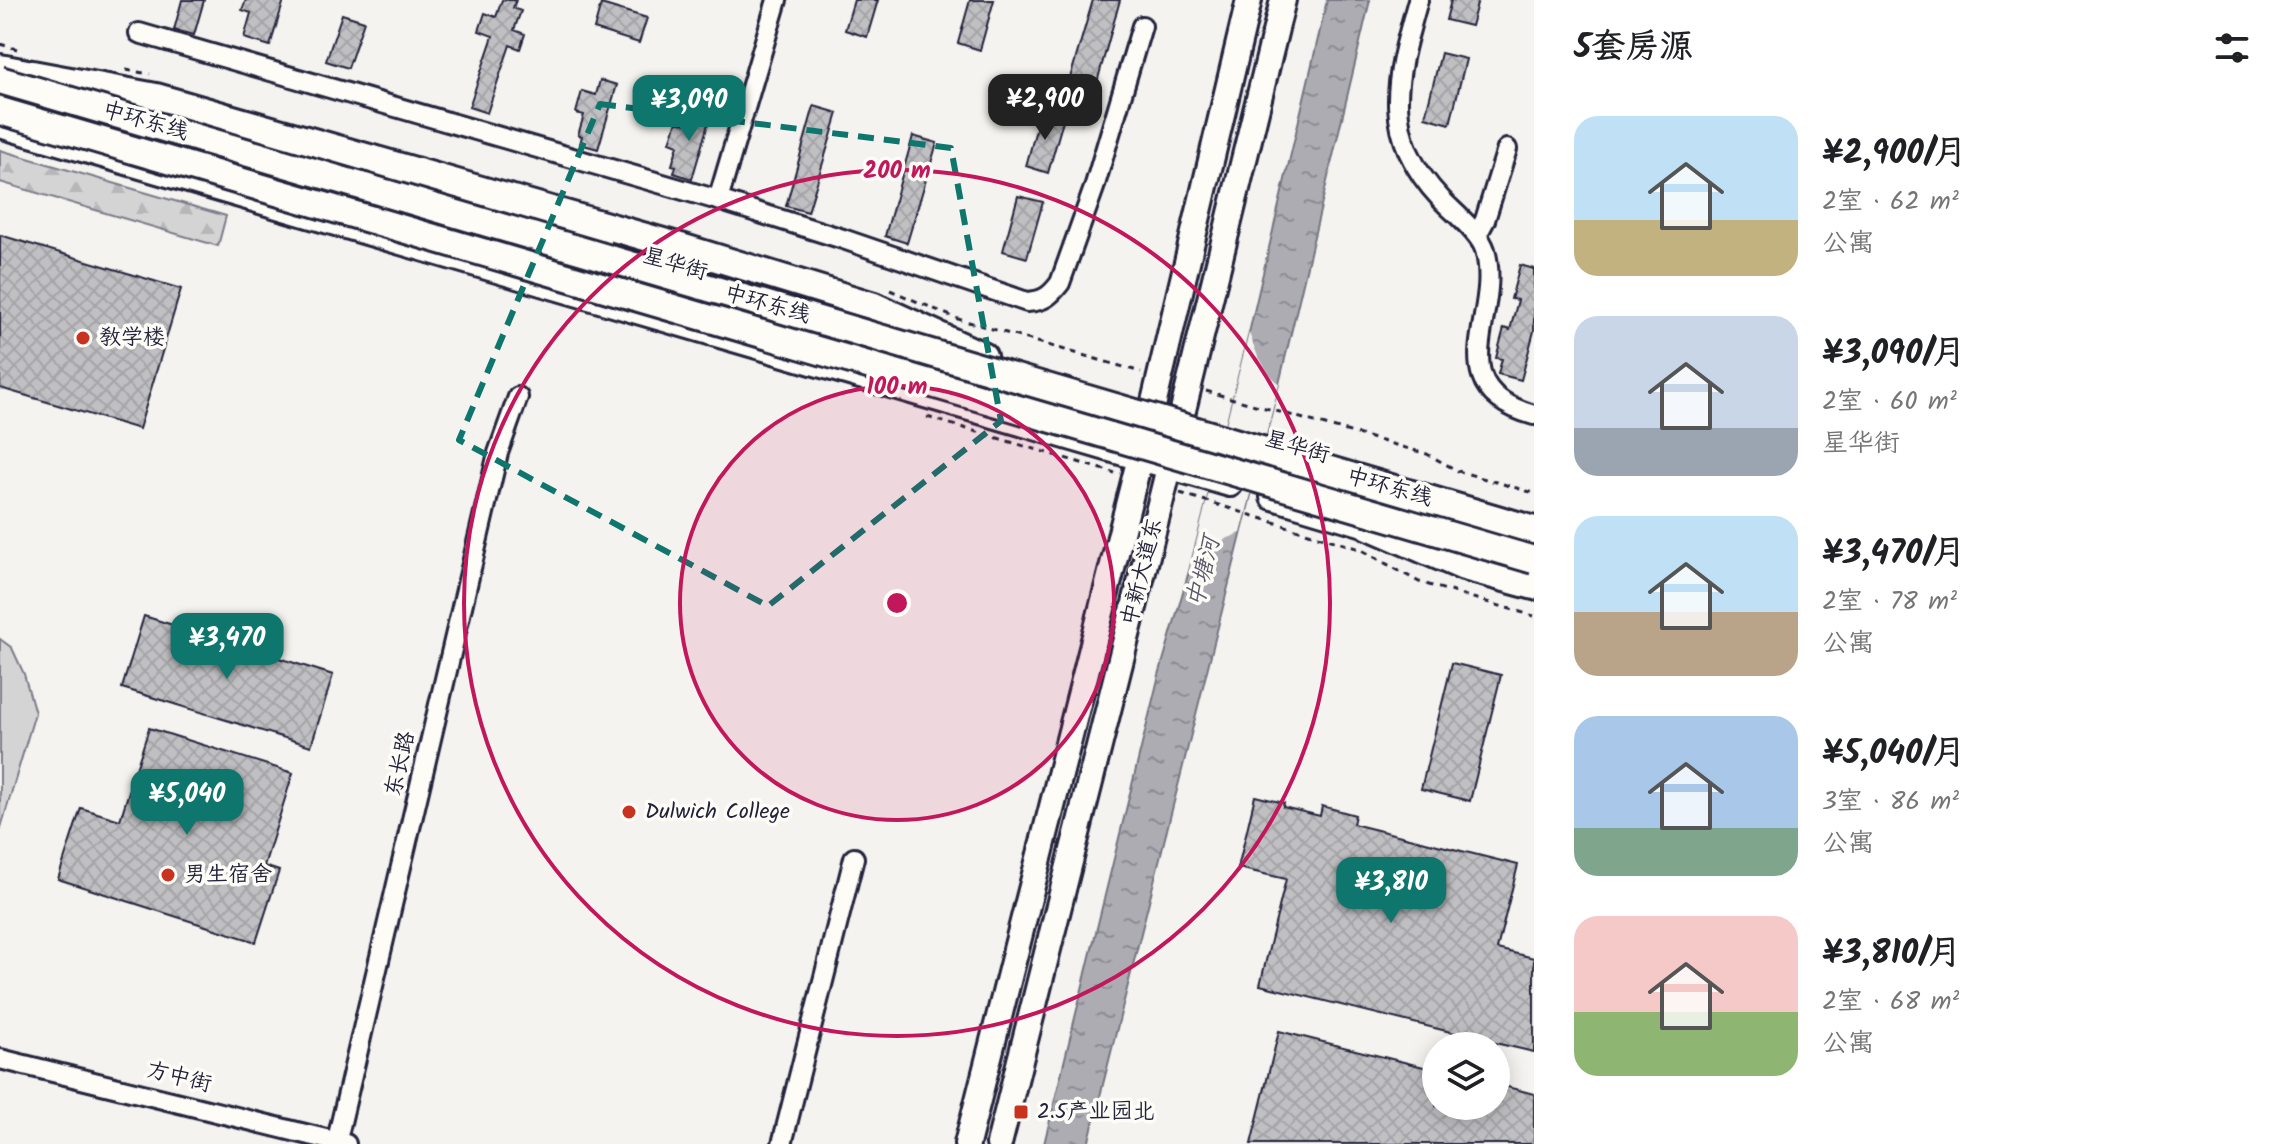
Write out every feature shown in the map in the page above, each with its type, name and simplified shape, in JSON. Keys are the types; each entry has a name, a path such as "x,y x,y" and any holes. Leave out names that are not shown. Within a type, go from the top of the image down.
{"highway":[{"path":"0,68 156,97 684,248 874,306 983,356"},
{"name":"中环东线","path":"0,80 1534,530"},
{"name":"中环东线","path":"0,111 1534,560"},
{"path":"1369,526 1464,567 1534,586"}],"main road":[{"name":"中新大道东","path":"967,1144 1153,406 1249,0"},
{"name":"中新大道东","path":"999,1144 1283,0"},
{"name":"星华街","path":"0,68 153,110 1534,517"},
{"path":"0,125 1169,467 1209,491 1252,490 1534,574"}],"street":[{"path":"718,200 777,0"},
{"path":"1418,0 1398,95 1402,139 1428,185 1477,235 1484,248 1489,283 1478,347 1481,375 1493,394 1503,402 1534,415"},
{"path":"139,33 718,200 1027,302 1041,301 1051,296 1060,283 1094,188 1142,26"},
{"path":"1477,235 1485,220 1507,149"},
{"name":"东长路","path":"339,1143 498,453 518,397"},
{"path":"782,1144 854,858"},
{"name":"方中街","path":"0,1059 339,1143"}],"path":[{"path":"1232,399 1427,454 1458,471 1534,493"},
{"path":"1209,491 1245,514 1360,549 1419,582 1534,616"}],"highlighted area":[{"path":"600,104 951,148 1001,421 768,606 459,440"}],"green space":[{"path":"0,150 226,216 218,246 0,182"},
{"path":"0,639 12,648 24,674 35,713 0,831"}],"water":[{"name":"中塘河","path":"1327,0 1370,0 1279,384 1088,1144 1044,1144 1159,675 1189,571 1249,333"}],"pier":[{"path":"1249,333 1268,373 1279,384 1241,533 1205,554 1189,571"}],"building":[{"path":"182,0 204,0 194,35 174,30"},
{"path":"246,0 284,0 270,46 244,38 251,13 242,10"},
{"path":"502,0 516,0 513,8 521,11 514,30 525,34 520,49 510,45 487,113 469,107 493,36 479,31 485,13 496,17"},
{"path":"854,0 878,0 867,37 845,30"},
{"path":"970,0 994,0 980,50 958,43"},
{"path":"1093,0 1120,0 1096,86 1070,78"},
{"path":"1451,0 1478,0 1471,26 1446,20"},
{"path":"601,4 647,18 639,43 594,29"},
{"path":"342,14 364,21 348,68 326,61"},
{"path":"1441,53 1466,59 1450,124 1425,117"},
{"path":"600,80 617,85 598,149 580,144 582,136 578,135 584,115 576,113 582,91 596,95"},
{"path":"814,106 838,113 808,212 786,206"},
{"path":"695,109 711,114 692,179 674,173 676,166 672,165 678,145 670,142 677,121 690,125"},
{"path":"1041,111 1064,117 1048,173 1026,166"},
{"path":"913,136 937,143 907,243 885,236"},
{"path":"1018,196 1043,202 1027,258 1003,251"},
{"name":"教学楼","path":"0,235 181,289 139,429 0,388"},
{"path":"1520,265 1534,269 1534,331 1521,380 1498,374 1502,359 1496,358 1504,328 1510,330 1518,300 1511,299"},
{"path":"144,616 333,675 311,746 122,688"},
{"path":"1452,663 1501,675 1470,801 1421,789"},
{"path":"149,728 293,773 264,866 279,871 256,942 58,879 81,808 120,820"},
{"path":"1255,796 1320,816 1322,806 1355,815 1353,824 1518,865 1497,949 1534,958 1534,1052 1510,1046 1510,1032 1451,1032 1260,985 1286,879 1238,868"},
{"path":"1279,1031 1422,1067 1422,1120 1510,1120 1510,1088 1534,1094 1534,1144 1251,1144"}],"place":[{"name":"教学楼","path":"83,338"},
{"name":"Dulwich College","path":"629,812"},
{"name":"男生宿舍","path":"168,875"},
{"name":"2.5产业园北","path":"1021,1112"}]}
